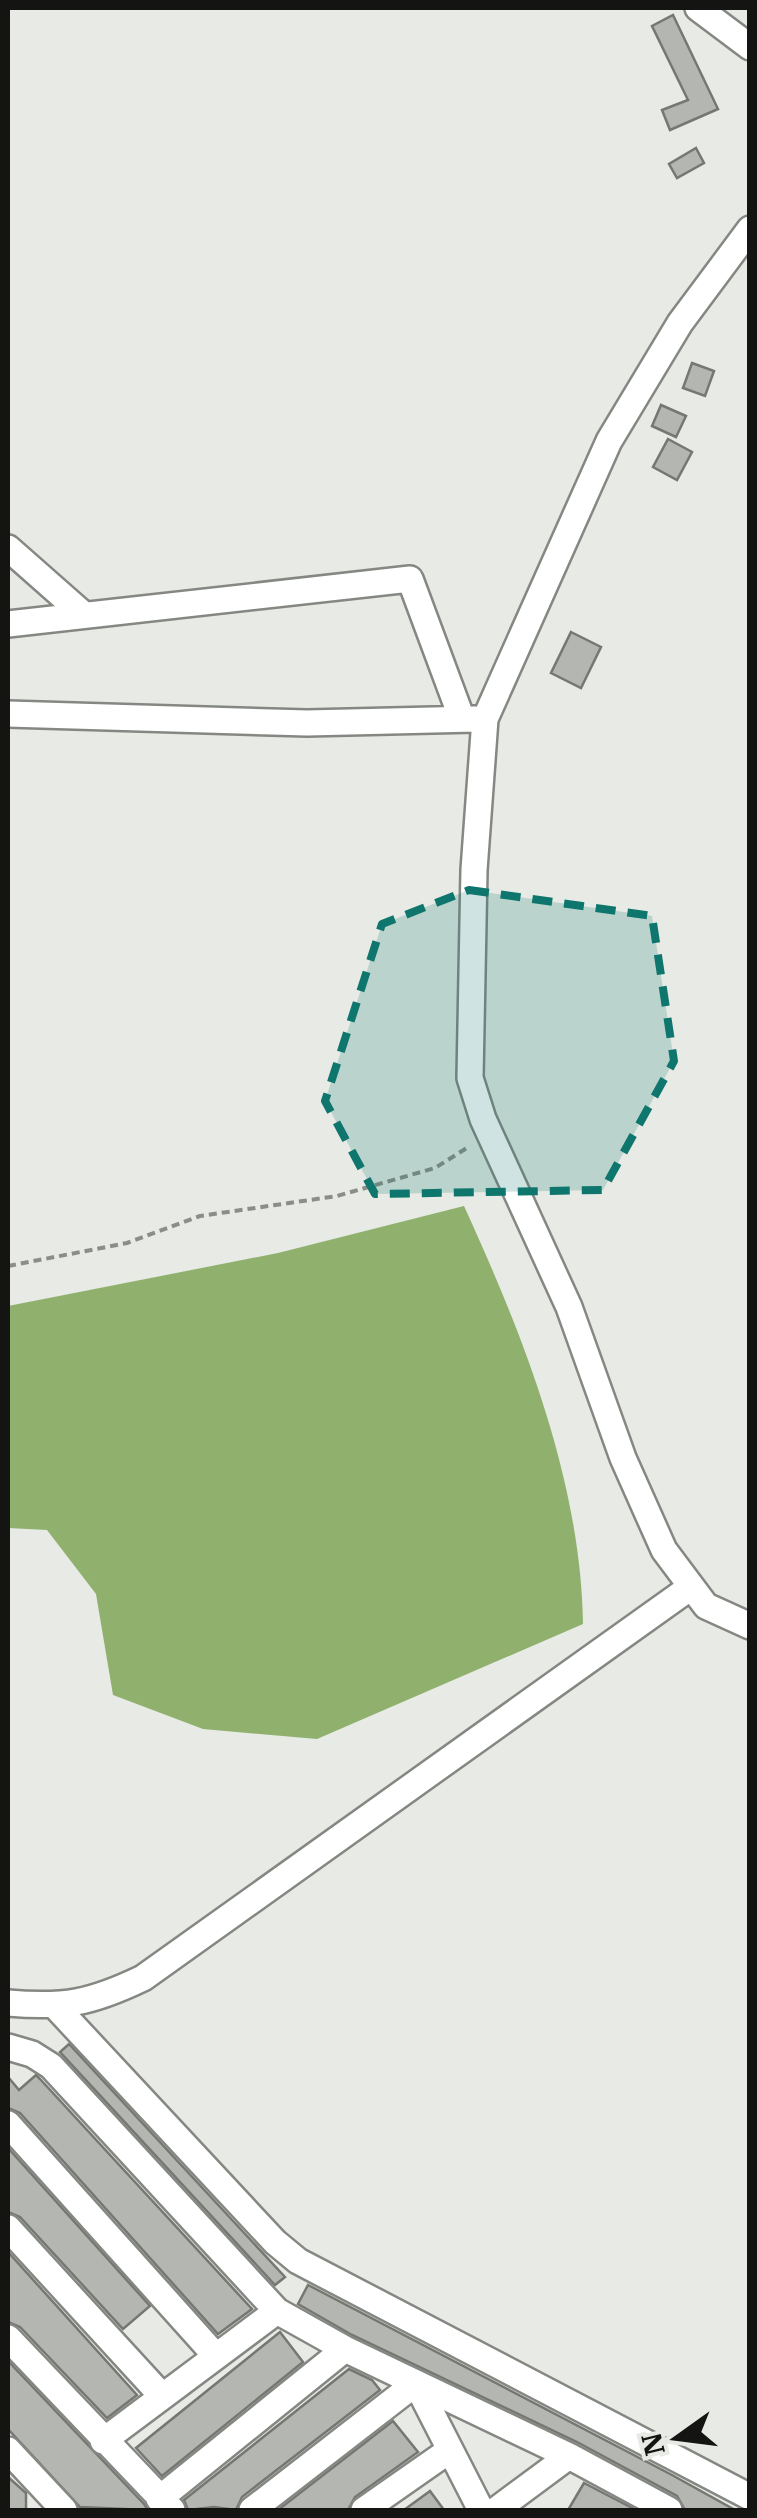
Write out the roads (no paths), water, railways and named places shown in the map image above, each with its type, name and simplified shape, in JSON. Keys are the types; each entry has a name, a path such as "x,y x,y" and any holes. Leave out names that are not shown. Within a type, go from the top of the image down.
{"street":[{"path":"698,8 750,47"},
{"path":"474,719 609,441 680,323 750,230"},
{"path":"8,548 84,614"},
{"path":"8,624 410,579 474,719 470,1078 482,1119 569,1307 642,1502 688,1588 718,1615 750,1626"},
{"path":"8,714 307,722 474,719"},
{"path":"8,2003 56,2007 98,2000 142,1978 688,1588"},
{"path":"56,2007 275,2242 298,2261 750,2497"},
{"path":"8,2047 32,2054 51,2066 278,2311 345,2350 569,2456 668,2510"},
{"path":"8,2124 215,2355"},
{"path":"8,2228 162,2396"},
{"path":"103,2441 278,2311"},
{"path":"8,2338 165,2505 345,2350"},
{"path":"416,2383 448,2452 482,2510"},
{"path":"252,2510 416,2383"},
{"path":"8,2450 57,2507"},
{"path":"364,2510 448,2452"},
{"path":"496,2510 569,2456"}]}
